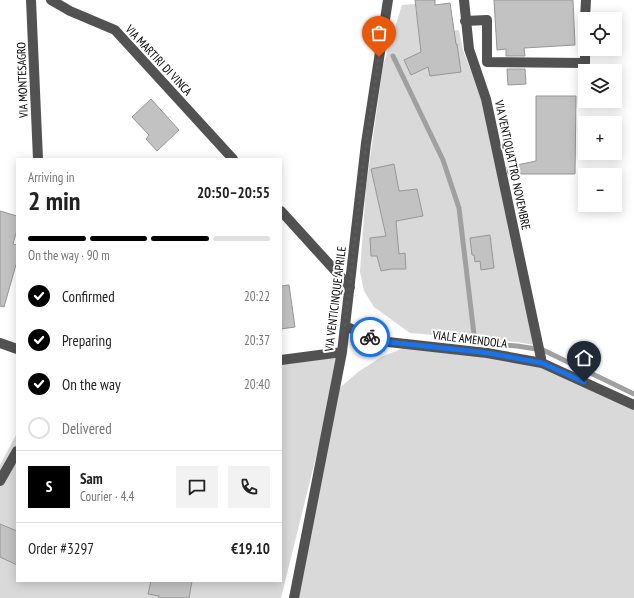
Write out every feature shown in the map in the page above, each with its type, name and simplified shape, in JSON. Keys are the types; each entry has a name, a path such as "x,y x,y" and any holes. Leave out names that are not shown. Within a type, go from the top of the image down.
{"street":[{"name":"VIA MONTESAGRO","path":"32,0 38,158"},
{"name":"VIA MARTIRI DI VINCA","path":"51,0 70,11 115,30 232,158"},
{"name":"VIA VENTICINQUE APRILE","path":"294,598 342,352 366,143 388,0"},
{"name":"VIA VENTIQUATTRO NOVEMBRE","path":"464,0 469,48 486,99 541,359"},
{"path":"585,12 586,0"},
{"path":"465,21 487,20 487,62 585,62 585,56"},
{"path":"282,213 350,287"},
{"name":"VIALE AMENDOLA","path":"345,326 379,341 541,359 634,405"},
{"path":"0,343 16,349"},
{"path":"282,360 342,352"},
{"path":"0,481 16,453"}],"shaded area":[{"path":"415,4 419,36 459,30 463,50 482,101 534,345 517,342 410,333 374,307 364,291 360,272 366,187 383,66 402,5"},
{"path":"406,347 541,365 634,408 634,598 296,598 336,391 358,372 381,357"},
{"path":"342,352 281,598 0,598 0,465 16,435 16,582 282,582 282,362"}],"building":[{"path":"415,0 435,0 435,5 450,3 461,72 430,76 428,67 411,75 404,60 421,52"},
{"path":"494,0 573,0 575,45 524,48 525,56 506,56 506,49 497,50"},
{"path":"507,69 525,69 526,84 508,85"},
{"path":"536,96 576,96 575,174 508,174 507,167 536,161"},
{"path":"151,99 179,130 157,151 146,139 149,135 132,117"},
{"path":"394,164 399,191 417,189 423,216 396,221 399,254 405,253 406,269 381,271 377,256 371,256 370,238 386,236 371,169"},
{"path":"0,211 16,216 16,234 13,244 16,245 16,265 4,307 0,306"},
{"path":"490,235 494,268 481,270 480,261 475,262 474,255 472,255 470,238"},
{"path":"289,285 295,327 282,329 282,286"},
{"path":"0,524 16,531 16,565 0,557"},
{"path":"151,582 192,582 189,598 158,598 159,596 148,594"}],"waterway":[{"path":"393,56 443,160 459,208 475,343 517,346 543,350 634,394"}],"way so far":[{"path":"370,337 345,326 366,143 379,57"}],"route":[{"path":"370,337 379,341 488,353 542,363 584,382"}]}
